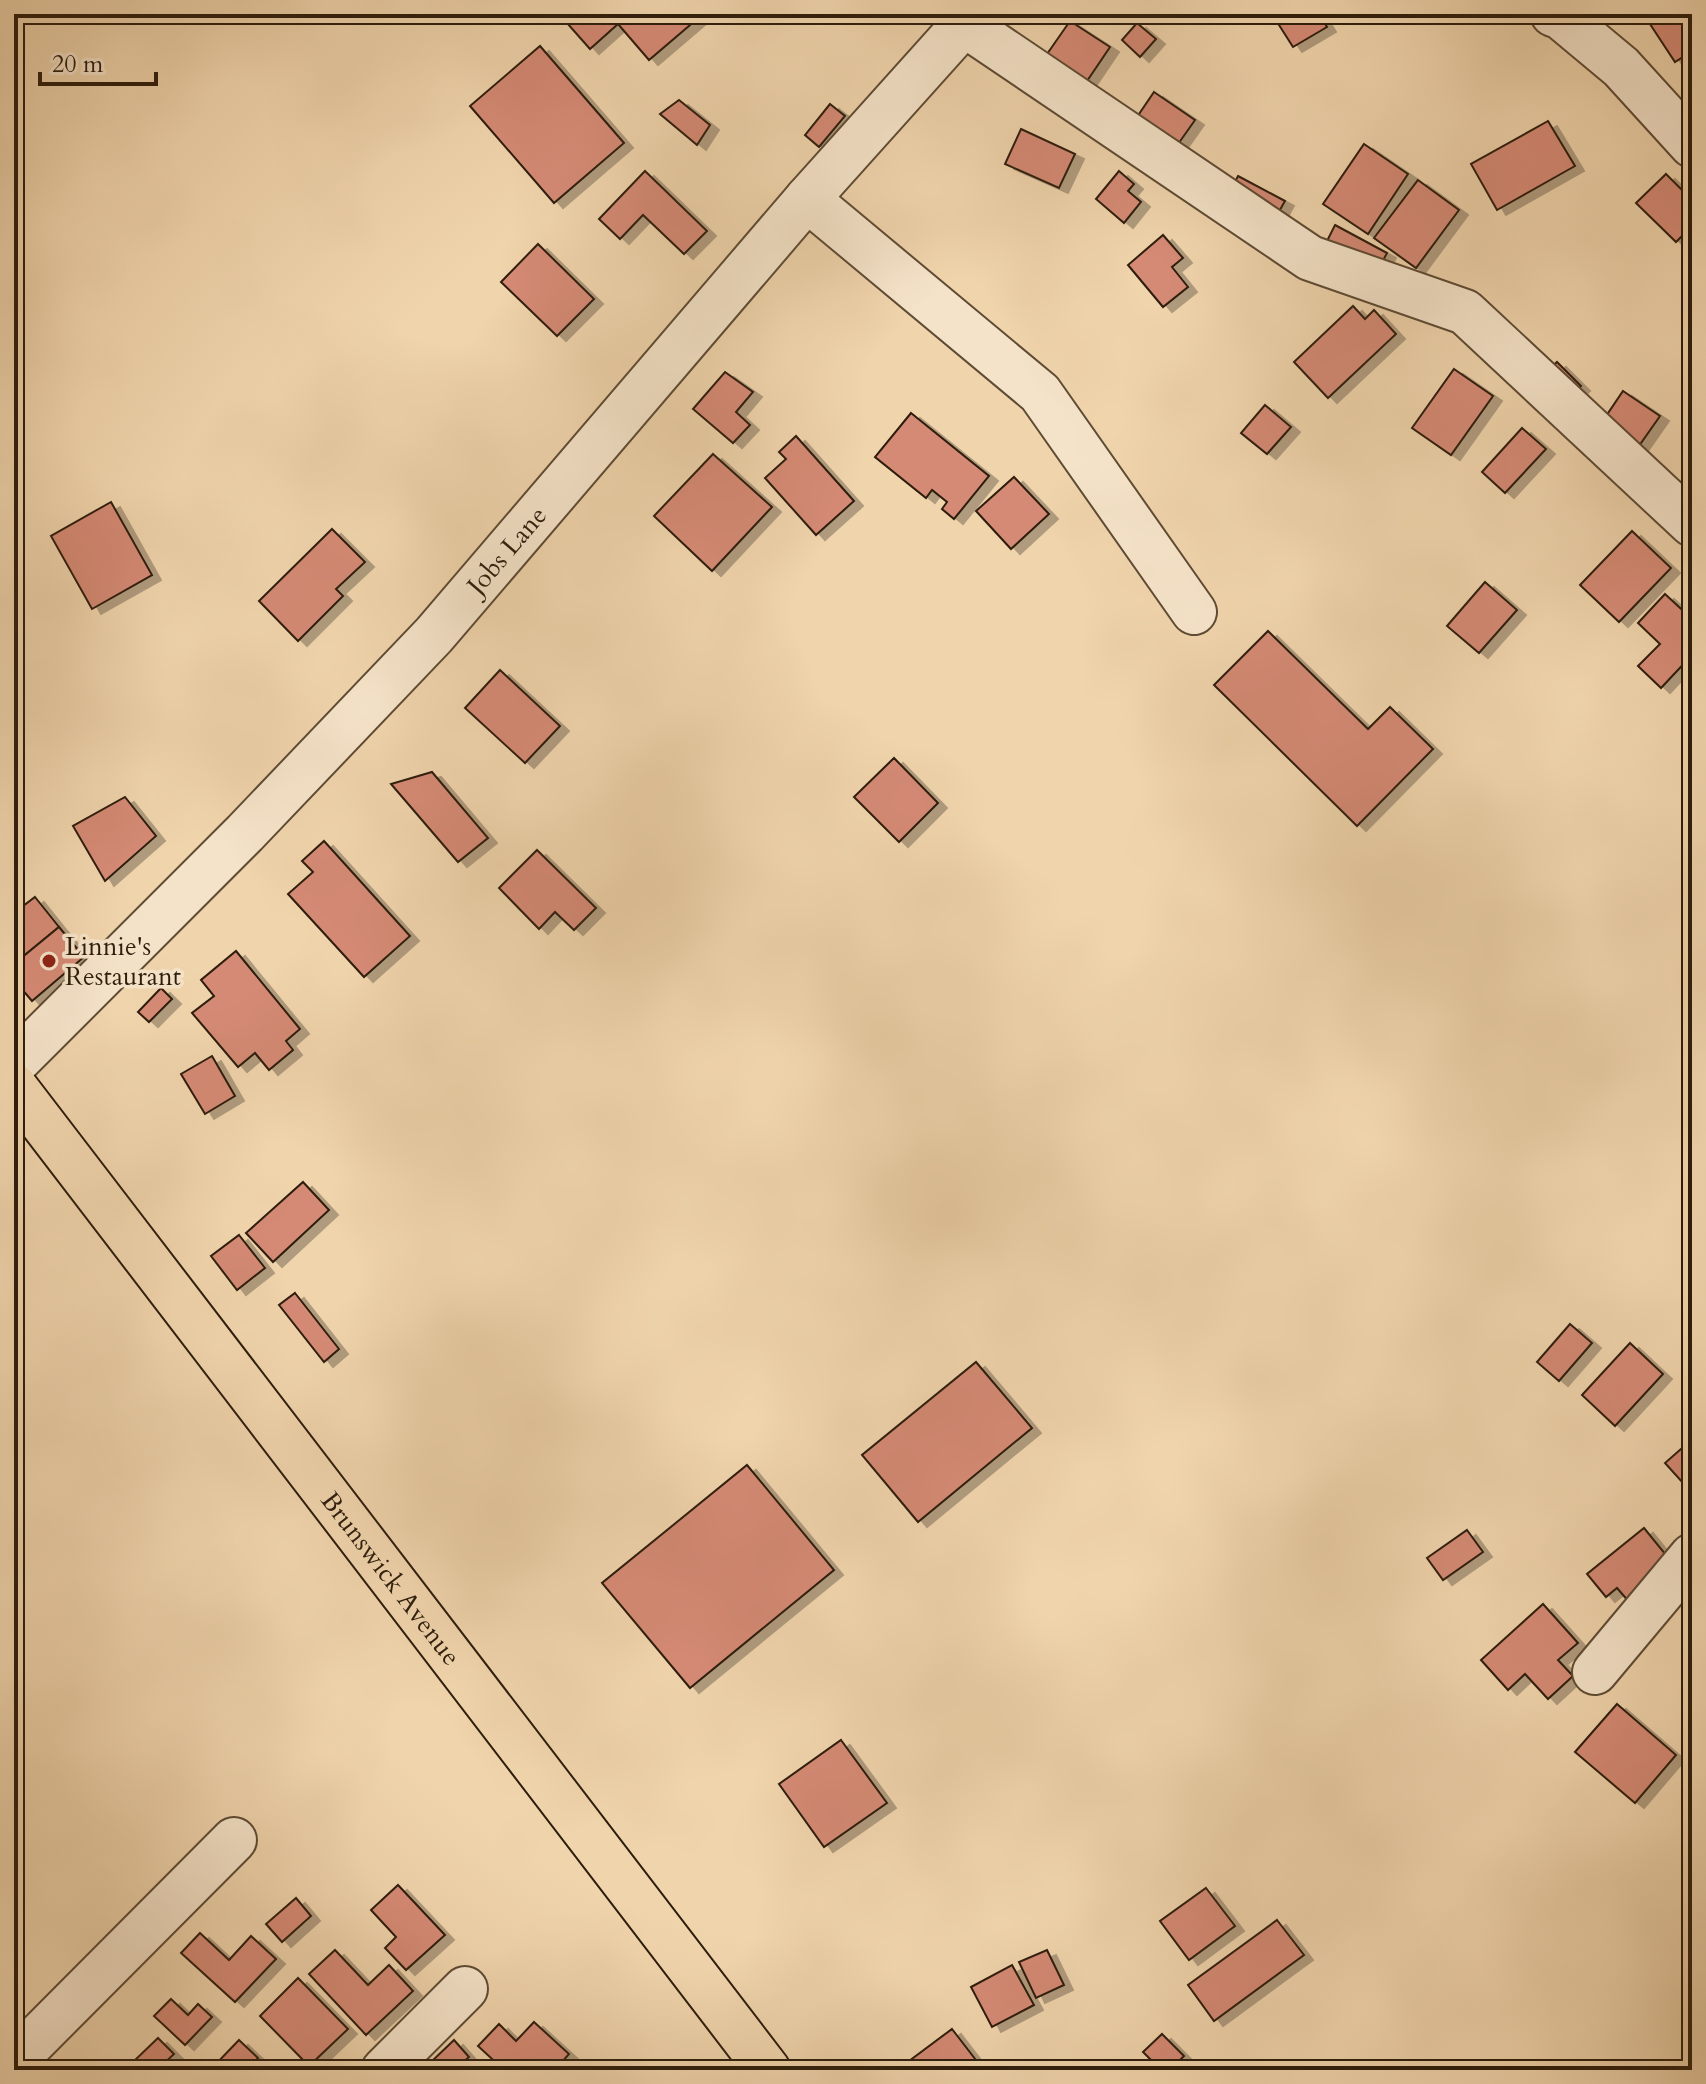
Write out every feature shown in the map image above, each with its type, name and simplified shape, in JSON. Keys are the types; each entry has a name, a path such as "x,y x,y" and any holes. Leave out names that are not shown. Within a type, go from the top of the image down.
{"main road":[{"name":"Brunswick Avenue","path":"14,1086 768,2070"}],"street":[{"path":"1553,14 1561,17 1621,67 1692,145"},
{"path":"968,19 1310,258 1465,312 1692,524"},
{"name":"Jobs Lane","path":"14,1064 245,833 434,635 807,199 968,19"},
{"path":"807,199 1040,393 1194,612"},
{"path":"1595,1672 1692,1556"},
{"path":"14,2061 234,1840"},
{"path":"384,2070 465,1989"}],"building":[{"path":"559,14 703,14 649,60 618,24 590,49"},
{"path":"1272,14 1319,14 1327,27 1293,47"},
{"path":"1666,14 1692,14 1692,51 1675,62 1650,24"},
{"path":"1070,21 1110,47 1085,84 1045,57"},
{"path":"1137,23 1156,39 1140,57 1122,40"},
{"path":"540,46 624,143 554,203 470,106"},
{"path":"1154,92 1195,120 1176,147 1135,120"},
{"path":"679,100 710,125 697,145 660,114"},
{"path":"830,104 845,116 819,147 805,135"},
{"path":"1548,121 1575,166 1497,210 1471,164"},
{"path":"1021,129 1075,154 1059,188 1005,164"},
{"path":"1364,144 1408,174 1368,234 1323,204"},
{"path":"645,171 707,231 684,254 643,215 620,239 599,219"},
{"path":"1119,171 1134,184 1128,191 1141,202 1124,223 1096,199"},
{"path":"1666,174 1692,200 1692,226 1676,242 1636,203"},
{"path":"1238,176 1285,201 1272,224 1226,199"},
{"path":"1418,180 1459,210 1416,268 1374,238"},
{"path":"1335,225 1387,253 1374,278 1322,251"},
{"path":"1163,235 1183,258 1172,267 1188,287 1163,307 1128,265"},
{"path":"538,244 594,299 557,336 501,282"},
{"path":"1353,306 1365,319 1374,310 1396,334 1328,398 1294,362"},
{"path":"1557,362 1581,386 1568,398 1544,374"},
{"path":"1454,369 1493,396 1451,455 1412,428"},
{"path":"725,372 753,392 736,412 750,425 733,443 693,409"},
{"path":"1623,391 1660,416 1634,453 1598,428"},
{"path":"1265,405 1291,427 1267,454 1241,433"},
{"path":"911,413 989,476 954,519 942,509 947,502 932,490 926,498 875,457"},
{"path":"1522,428 1546,449 1505,493 1482,472"},
{"path":"796,436 854,501 816,535 765,478 786,459 779,452"},
{"path":"713,454 772,507 712,571 654,516"},
{"path":"1014,477 1049,514 1011,549 976,511"},
{"path":"111,502 152,575 92,609 51,536"},
{"path":"332,529 365,562 336,589 343,596 298,641 259,601"},
{"path":"1632,531 1671,568 1619,622 1580,585"},
{"path":"1485,582 1517,610 1479,653 1447,626"},
{"path":"1665,594 1692,619 1692,655 1661,688 1638,666 1660,644 1638,623"},
{"path":"1268,631 1368,729 1390,707 1433,749 1357,826 1214,685"},
{"path":"500,670 560,726 525,763 465,708"},
{"path":"894,758 938,803 899,842 854,797"},
{"path":"432,772 488,838 458,862 391,784"},
{"path":"125,797 156,836 105,881 73,826"},
{"path":"324,841 410,936 364,977 288,894 313,872 302,861"},
{"path":"537,850 596,908 574,930 555,912 539,929 499,888"},
{"path":"35,897 59,927 14,964 14,913"},
{"name":"Linnie's Restaurant","path":"59,927 84,957 32,1001 14,980 14,964"},
{"path":"236,951 300,1029 286,1041 293,1050 269,1070 255,1053 238,1067 192,1013 214,996 201,980"},
{"path":"161,988 172,999 149,1022 138,1012"},
{"path":"212,1056 235,1096 205,1114 181,1074"},
{"path":"303,1182 329,1210 273,1262 246,1233"},
{"path":"239,1235 265,1268 237,1290 211,1256"},
{"path":"295,1293 339,1349 324,1362 279,1305"},
{"path":"1570,1324 1592,1343 1559,1381 1537,1362"},
{"path":"1630,1343 1663,1374 1615,1426 1582,1395"},
{"path":"976,1362 1032,1428 918,1522 862,1455"},
{"path":"1689,1442 1692,1446 1692,1493 1665,1463"},
{"path":"747,1465 834,1570 690,1688 602,1583"},
{"path":"1644,1528 1675,1566 1630,1603 1617,1588 1606,1597 1587,1574"},
{"path":"1467,1530 1483,1552 1443,1580 1427,1558"},
{"path":"1543,1604 1578,1643 1558,1660 1573,1676 1548,1699 1525,1674 1508,1690 1481,1660"},
{"path":"1617,1704 1676,1755 1635,1803 1575,1752"},
{"path":"841,1740 887,1803 824,1847 779,1784"},
{"path":"398,1885 445,1935 406,1970 385,1948 396,1937 371,1910"},
{"path":"1206,1888 1235,1926 1189,1960 1160,1921"},
{"path":"296,1898 311,1916 282,1942 266,1924"},
{"path":"1277,1920 1304,1955 1214,2021 1188,1985"},
{"path":"200,1933 229,1960 251,1936 276,1959 235,2002 181,1953"},
{"path":"335,1950 368,1985 389,1965 413,1991 366,2035 309,1974"},
{"path":"1047,1950 1064,1985 1036,1998 1019,1962"},
{"path":"1012,1965 1034,2005 992,2027 971,1987"},
{"path":"298,1978 348,2029 309,2066 260,2016"},
{"path":"171,1999 188,2015 198,2004 212,2017 185,2045 154,2016"},
{"path":"534,2022 569,2054 555,2070 504,2070 478,2046 499,2024 516,2041"},
{"path":"952,2029 979,2064 971,2070 897,2070"},
{"path":"1162,2034 1184,2056 1170,2070 1161,2070 1143,2052"},
{"path":"158,2038 174,2054 157,2070 142,2070 134,2061"},
{"path":"239,2040 258,2058 247,2070 216,2070 213,2067"},
{"path":"454,2040 469,2057 454,2070 438,2070 431,2062"}],"place":[{"name":"Linnie's Restaurant","path":"49,961"}]}
